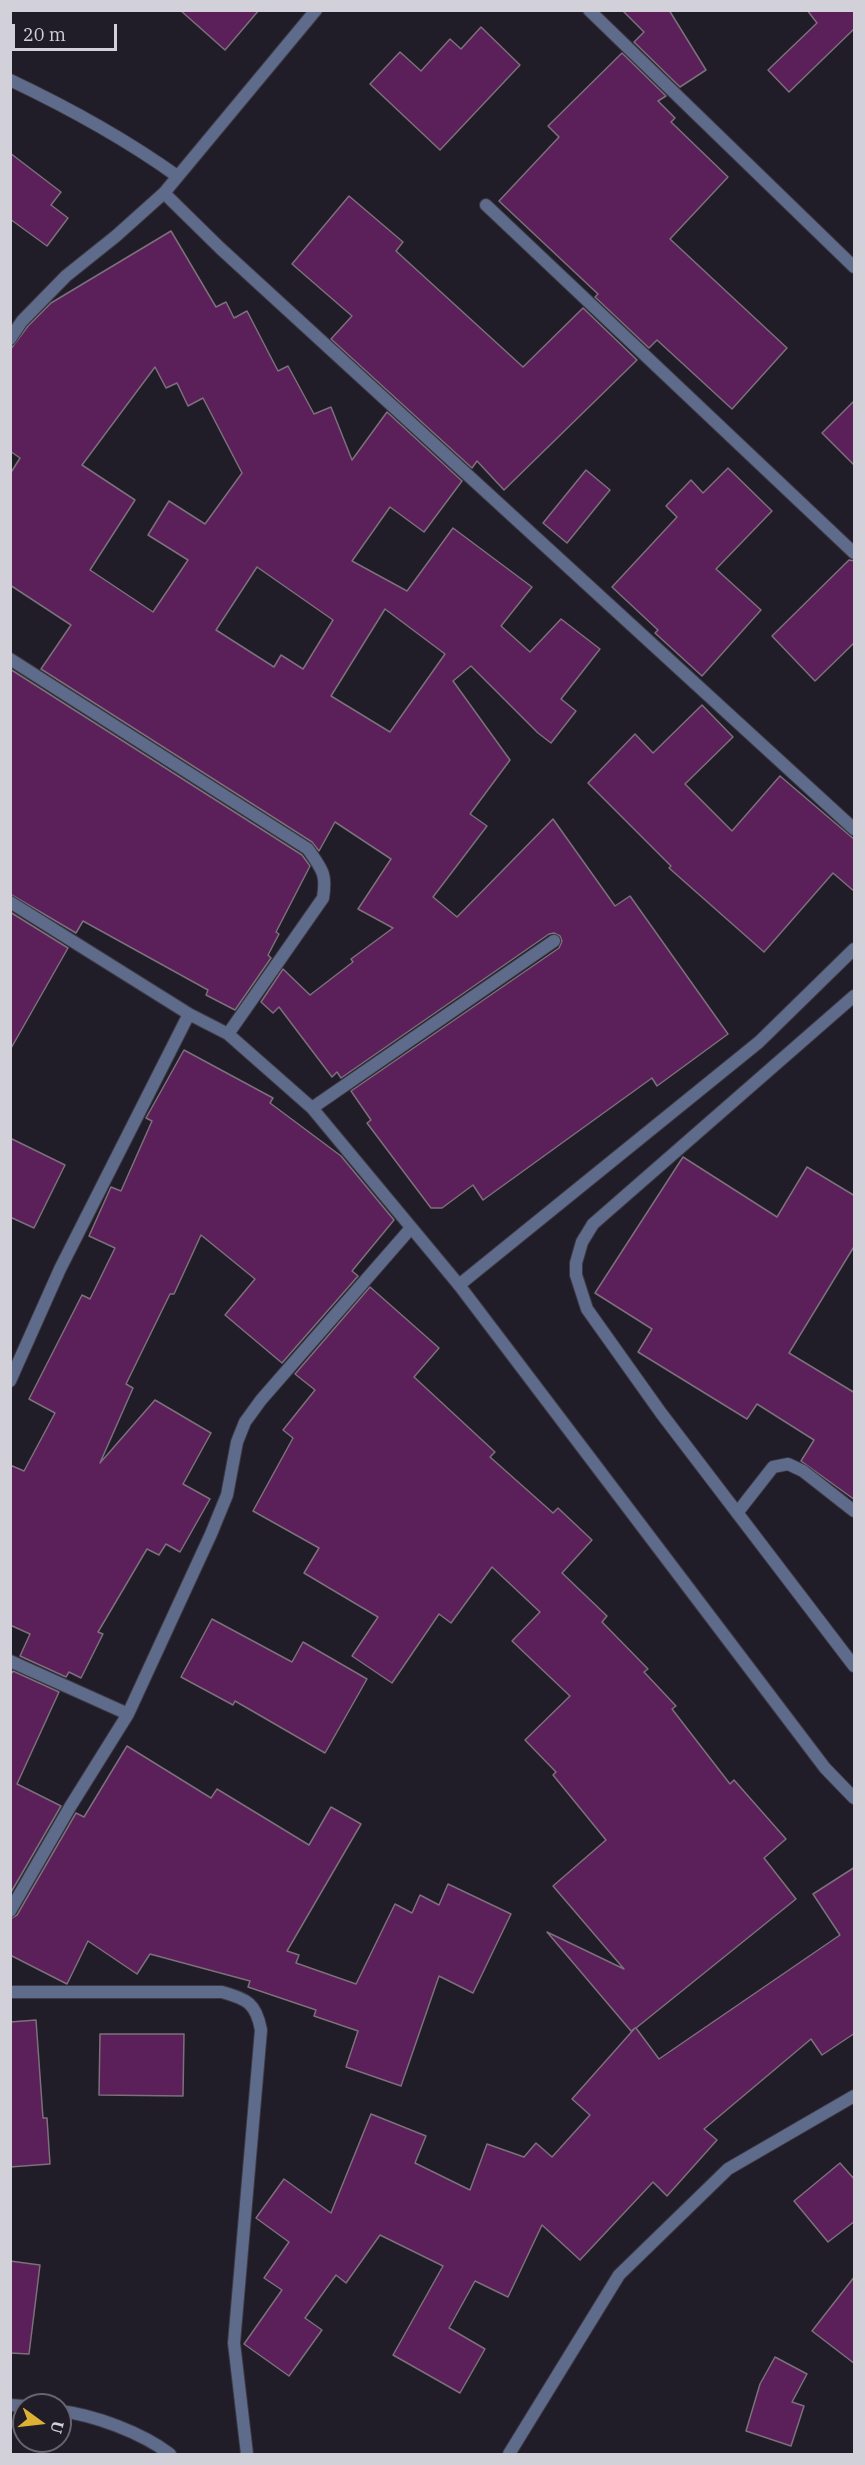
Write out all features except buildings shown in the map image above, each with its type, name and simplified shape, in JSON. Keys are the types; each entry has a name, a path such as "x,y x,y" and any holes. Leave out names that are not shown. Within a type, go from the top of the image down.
{"street":[{"path":"10,339 22,321 66,276 164,193 316,10"},
{"path":"589,10 855,267"},
{"path":"10,80 92,121 142,151 177,176"},
{"path":"164,193 220,248 855,829"},
{"path":"486,205 855,553"},
{"path":"10,659 308,849 322,871 326,879 323,898 228,1034"},
{"path":"10,902 189,1014 228,1034 312,1108 459,1285 825,1768 855,1798"},
{"path":"312,1108 554,941"},
{"path":"459,1285 759,1042 855,948"},
{"path":"855,996 593,1224 582,1242 576,1263 576,1275 587,1309 736,1513 855,1666"},
{"path":"10,1381 60,1269 189,1014"},
{"path":"10,1911 70,1807 128,1714 223,1505 237,1442 245,1422 261,1400 411,1228"},
{"path":"736,1513 773,1467 788,1464 803,1471 855,1511"},
{"path":"10,1661 128,1714"},
{"path":"10,1992 222,1992 242,1998 258,2012 261,2030 234,2343 248,2454"},
{"path":"509,2454 619,2275 728,2169 855,2096"},
{"path":"72,2412 81,2413 154,2442 170,2454"}]}
